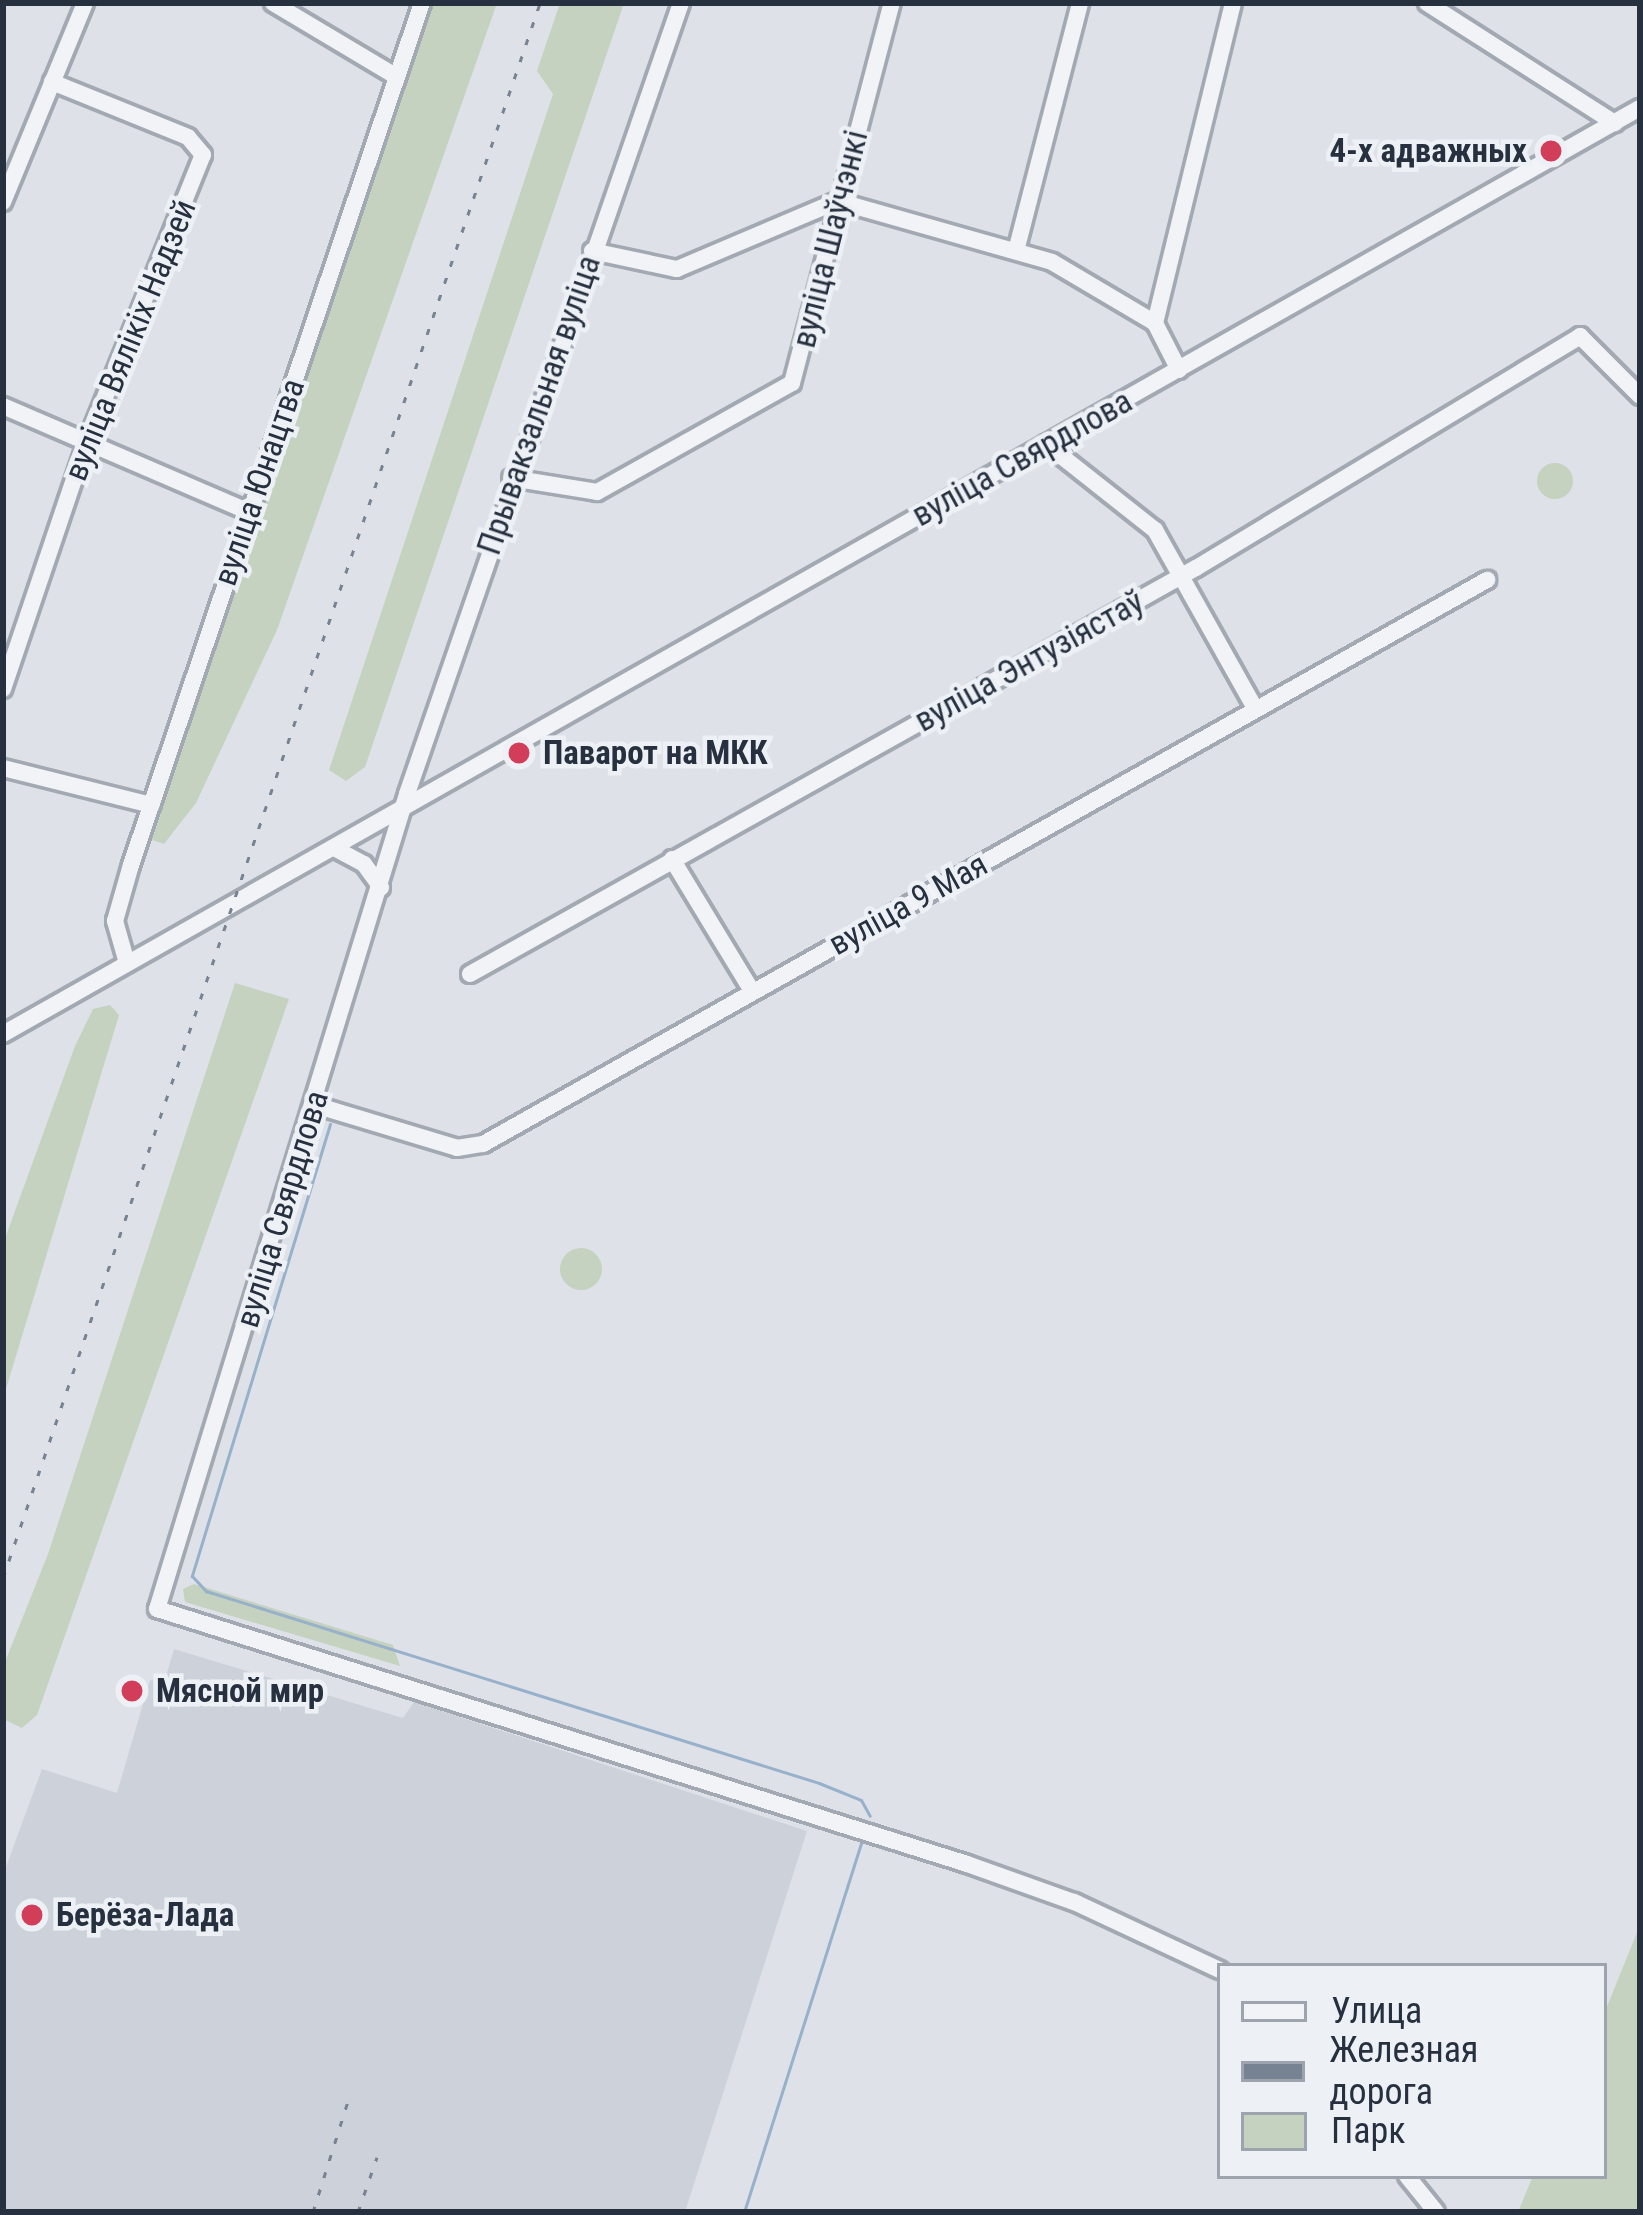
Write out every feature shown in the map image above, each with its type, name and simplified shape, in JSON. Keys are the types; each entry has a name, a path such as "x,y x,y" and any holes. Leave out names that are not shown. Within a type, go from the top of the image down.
{"street":[{"path":"3,202 85,3"},
{"path":"274,3 398,77"},
{"name":"вуліца Юнацтва","path":"127,963 115,921 422,3"},
{"name":"Прывакзальная вуліца","path":"404,809 512,478 681,3"},
{"name":"вуліца Шаўчэнкі","path":"512,478 597,492 793,382 892,3"},
{"path":"1016,251 1080,3"},
{"path":"1155,323 1233,3"},
{"path":"1427,3 1615,122"},
{"name":"вуліца Вялікіх Надзей","path":"3,688 86,444 203,155 188,137 52,82"},
{"name":"вуліца Свярдлова","path":"3,1034 1640,108"},
{"path":"592,251 677,269 837,200 1052,262 1155,323 1179,370"},
{"name":"вуліца Энтузіястаў","path":"470,974 1183,575 1580,336 1640,396"},
{"path":"3,406 249,512"},
{"path":"1046,444 1134,508 1183,575 1255,708"},
{"name":"вуліца 9 Мая","path":"315,1105 458,1148 483,1144 1486,580"},
{"path":"421,756 454,781"},
{"path":"3,768 151,805"},
{"name":"вуліца Свярдлова","path":"404,809 157,1609 968,1864 1128,1924 1217,1968"},
{"path":"334,848 364,864 381,886"},
{"path":"672,859 752,992"},
{"path":"1409,2179 1436,2212"}],"shaded area":[{"path":"174,1649 403,1718 414,1702 807,1831 685,2212 3,2212 3,1875 42,1769 117,1793 150,1680 164,1683"}],"green space":[{"path":"432,3 497,3 277,630 196,803 164,844 152,840"},
{"path":"560,3 624,3 365,767 346,781 329,770 553,94 537,71"},
{"path":"1555,463 1568,468 1573,481 1568,494 1555,499 1542,494 1537,481 1542,468"},
{"path":"235,983 289,999 37,1715 22,1728 3,1719 3,1667 48,1554"},
{"path":"110,1005 119,1015 3,1399 3,1244 75,1046 93,1009"},
{"path":"581,1248 596,1254 602,1269 596,1284 581,1290 566,1284 560,1269 566,1254"},
{"path":"194,1584 393,1645 400,1666 185,1602 183,1589"},
{"path":"1640,1925 1640,2212 1518,2212 1532,2179 1607,2179 1607,2007"}],"waterway":[{"path":"330,1124 192,1576 206,1591 819,1783 861,1800 870,1816"},
{"path":"744,2212 862,1840"}],"railway":[{"path":"3,1578 540,3"},
{"path":"313,2212 348,2101"},
{"path":"358,2212 377,2157"}],"place":[{"name":"4-х адважных","path":"1551,151"},
{"name":"Паварот на МКК","path":"519,753"},
{"name":"Мясной мир","path":"132,1691"},
{"name":"Берёза-Лада","path":"32,1915"}]}
